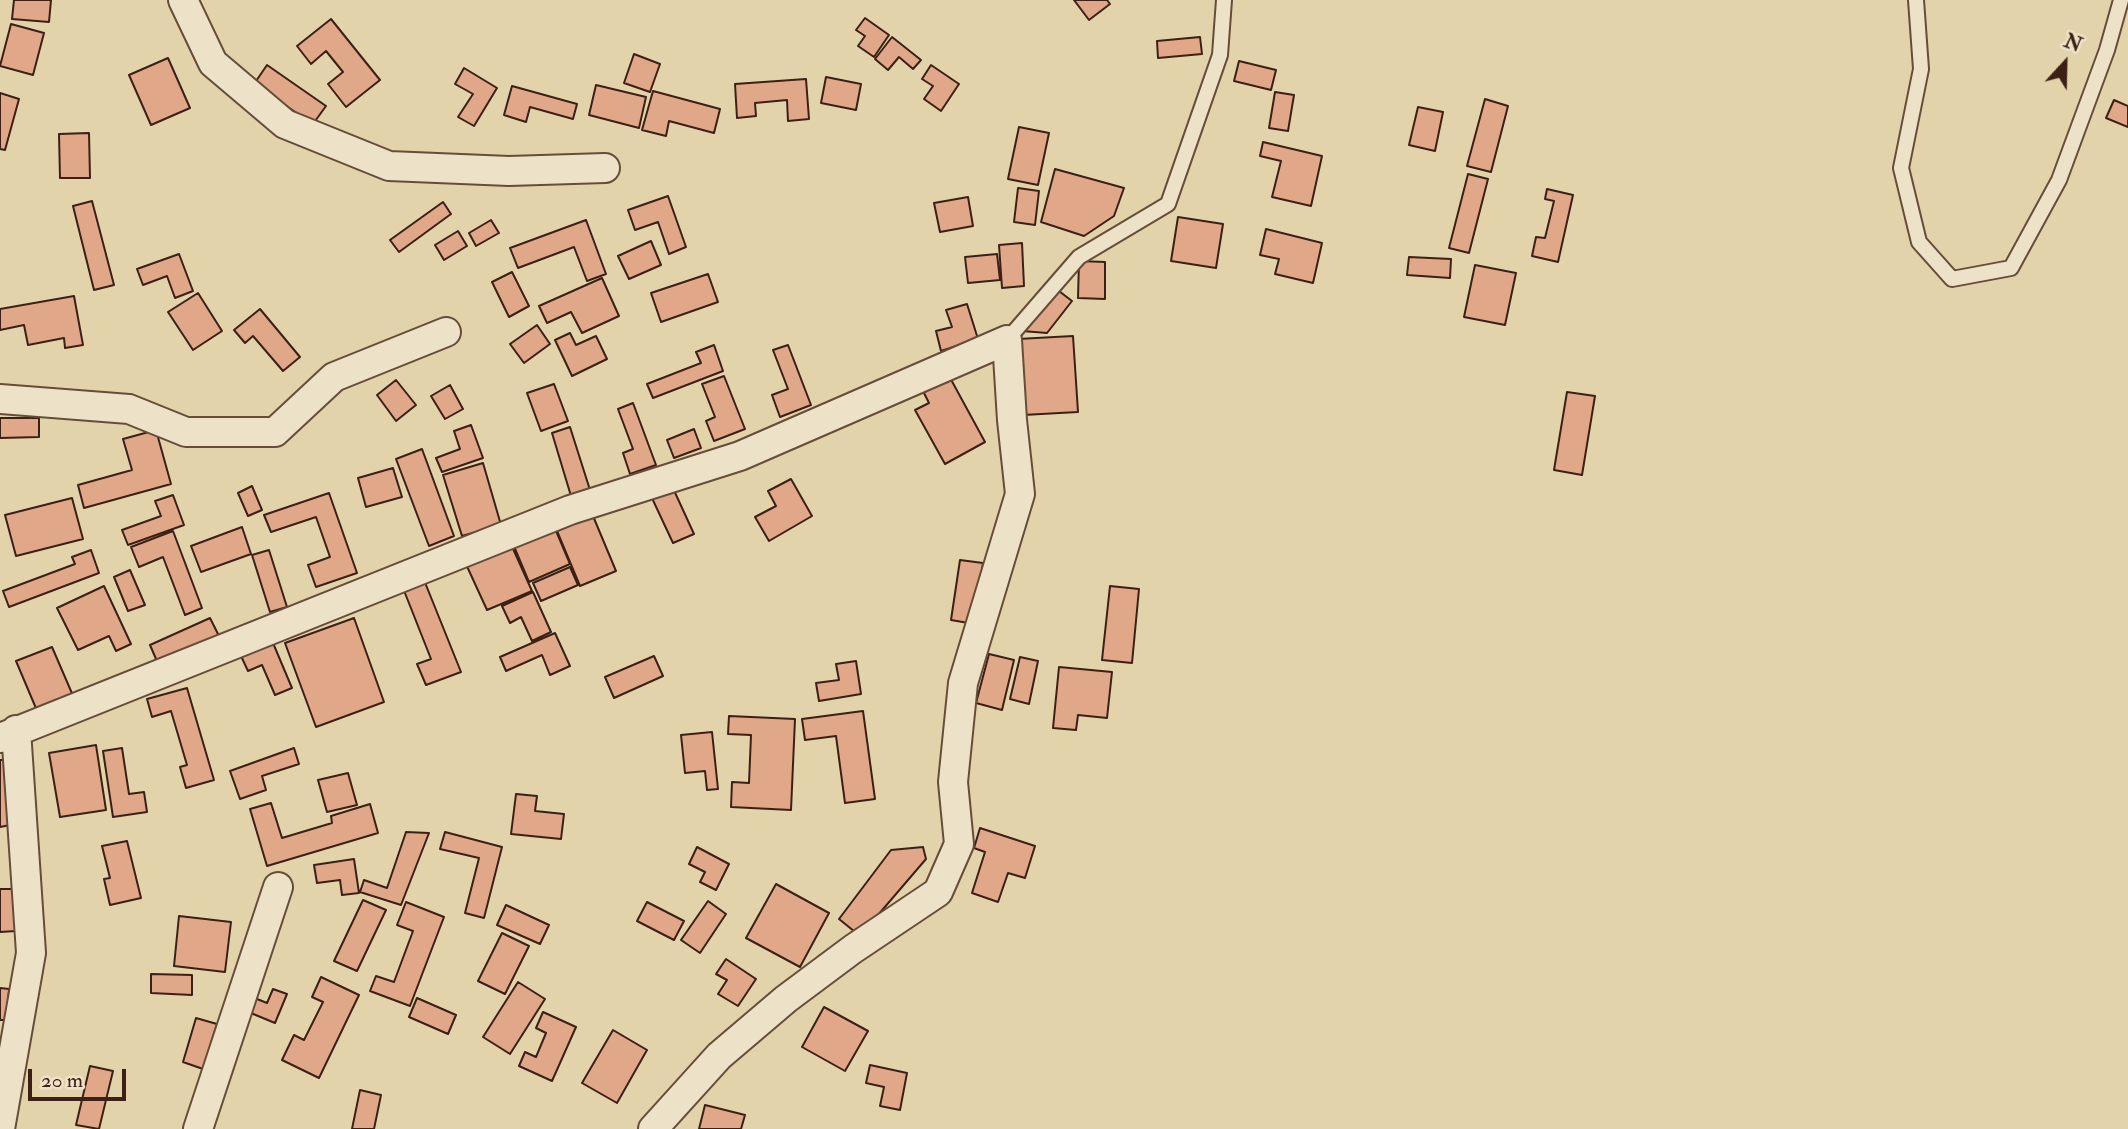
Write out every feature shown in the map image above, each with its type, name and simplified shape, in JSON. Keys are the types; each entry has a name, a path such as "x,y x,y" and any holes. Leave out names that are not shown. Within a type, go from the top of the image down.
{"street":[{"path":"183,0 213,63 285,124 389,166 509,171 605,168"},
{"path":"0,399 129,410 186,432 275,432 334,377 446,332"},
{"path":"0,1129 32,953 8,734 570,510 740,456 1007,340 1020,494 963,683 953,782 959,844 938,892 853,949 786,999 719,1056 653,1129"},
{"path":"198,1129 278,887"}],"lane":[{"path":"1007,340 1079,257 1168,204 1220,55 1224,0"},
{"path":"1916,0 1921,69 1902,168 1919,242 1952,279 2011,268 2059,180 2107,50 2120,0"}],"building":[{"path":"14,0 51,0 49,22 12,19"},
{"path":"1074,0 1107,0 1110,4 1089,20"},
{"path":"865,18 889,35 874,57 858,46 865,36 856,30"},
{"path":"331,19 380,80 346,107 328,84 343,72 326,51 311,64 297,46"},
{"path":"11,24 44,33 33,75 0,66"},
{"path":"892,37 921,60 913,69 899,57 888,70 875,59"},
{"path":"1200,37 1202,54 1158,58 1157,41"},
{"path":"634,54 660,64 650,92 624,83"},
{"path":"168,58 190,108 151,125 129,75"},
{"path":"1239,61 1276,70 1271,90 1234,81"},
{"path":"267,65 326,106 313,124 254,84"},
{"path":"931,65 959,84 941,111 924,99 933,86 922,79"},
{"path":"464,68 497,88 474,126 458,117 473,94 455,84"},
{"path":"826,77 861,84 856,110 821,103"},
{"path":"806,79 809,119 788,121 787,100 755,103 756,116 737,118 735,84"},
{"path":"596,85 646,97 639,128 589,115"},
{"path":"512,86 577,104 573,119 530,107 526,122 504,115"},
{"path":"653,91 720,109 714,133 669,121 666,136 642,130"},
{"path":"1275,92 1294,95 1288,131 1269,128"},
{"path":"0,93 19,99 5,150 0,149"},
{"path":"1485,99 1508,106 1491,172 1467,166"},
{"path":"2114,100 2128,106 2128,127 2106,118"},
{"path":"1418,107 1443,112 1435,151 1409,145"},
{"path":"1019,127 1049,133 1038,185 1008,179"},
{"path":"89,133 90,178 60,178 59,134"},
{"path":"1263,142 1322,156 1311,206 1272,197 1281,161 1260,156"},
{"path":"1055,169 1124,188 1114,216 1084,236 1041,222"},
{"path":"1468,174 1488,179 1469,253 1449,248"},
{"path":"1018,188 1039,191 1035,225 1014,222"},
{"path":"1547,189 1573,195 1558,262 1532,256 1536,237 1545,238 1554,201 1545,199"},
{"path":"668,196 686,247 669,254 658,222 635,230 628,210"},
{"path":"968,197 973,226 940,232 934,203"},
{"path":"92,201 114,285 94,290 73,206"},
{"path":"443,202 451,214 399,252 390,240"},
{"path":"1178,217 1223,224 1216,268 1171,261"},
{"path":"491,220 499,233 476,246 469,233"},
{"path":"586,220 606,274 587,281 574,247 518,268 510,248"},
{"path":"1266,229 1322,243 1313,283 1275,274 1279,259 1260,255"},
{"path":"458,231 467,246 444,260 435,245"},
{"path":"651,241 661,265 629,279 618,256"},
{"path":"1022,243 1024,286 1002,288 999,245"},
{"path":"179,254 193,291 175,298 167,276 143,285 137,269"},
{"path":"997,254 1000,280 968,283 965,257"},
{"path":"1409,257 1451,259 1450,278 1407,275"},
{"path":"1079,261 1105,262 1105,299 1078,298"},
{"path":"1475,265 1516,273 1505,325 1464,317"},
{"path":"512,272 529,306 509,317 492,282"},
{"path":"708,274 718,302 661,322 651,293"},
{"path":"602,278 619,316 582,333 571,312 547,323 539,306"},
{"path":"1055,288 1072,301 1047,333 1022,331"},
{"path":"198,293 222,331 193,350 168,312"},
{"path":"74,296 83,345 65,348 64,338 28,345 24,325 0,330 0,309"},
{"path":"967,304 978,339 941,351 936,331 952,327 946,310"},
{"path":"260,309 300,357 283,371 253,336 245,343 234,330"},
{"path":"537,325 550,344 524,363 510,344"},
{"path":"570,333 576,345 596,336 607,359 572,376 555,340"},
{"path":"1073,336 1078,412 1023,415 1018,339"},
{"path":"714,345 723,371 653,398 647,384 701,363 696,352"},
{"path":"788,345 811,405 780,417 772,395 788,389 773,350"},
{"path":"948,374 985,442 945,464 915,410 929,403 922,389"},
{"path":"724,376 745,429 714,441 706,421 715,417 702,384"},
{"path":"396,380 416,405 396,421 377,395"},
{"path":"554,384 568,421 541,431 527,393"},
{"path":"450,385 463,409 445,419 431,396"},
{"path":"1567,392 1595,396 1582,475 1554,470"},
{"path":"633,403 656,465 630,474 623,453 633,449 618,409"},
{"path":"0,418 39,418 39,437 0,438"},
{"path":"471,425 483,458 442,472 436,458 460,449 454,431"},
{"path":"570,427 590,490 571,496 552,433"},
{"path":"694,429 701,448 674,458 667,440"},
{"path":"156,430 171,484 84,508 78,485 132,470 123,439"},
{"path":"422,449 454,536 429,546 396,459"},
{"path":"483,463 501,525 462,536 443,475"},
{"path":"393,468 402,497 366,507 358,478"},
{"path":"791,479 812,516 769,541 755,517 776,506 768,491"},
{"path":"252,486 262,510 248,516 238,493"},
{"path":"672,486 694,534 673,543 651,496"},
{"path":"329,493 357,573 316,587 308,565 330,557 316,517 271,532 264,515"},
{"path":"173,495 184,525 128,545 122,530 161,516 155,501"},
{"path":"72,498 83,539 16,556 5,515"},
{"path":"593,516 616,571 580,586 557,531"},
{"path":"554,526 570,564 529,582 513,544"},
{"path":"242,527 251,554 201,572 191,546"},
{"path":"173,531 202,608 185,615 163,557 139,567 131,547"},
{"path":"510,542 532,591 487,610 465,562"},
{"path":"91,550 99,573 9,607 3,591 75,564 72,557"},
{"path":"269,550 287,607 270,612 252,555"},
{"path":"960,560 983,563 974,624 951,620"},
{"path":"570,567 578,585 541,601 533,583"},
{"path":"130,570 145,605 128,611 114,577"},
{"path":"424,580 461,672 426,685 417,664 431,659 403,588"},
{"path":"104,586 131,644 116,651 109,636 78,650 57,608"},
{"path":"1110,586 1139,589 1132,663 1102,660"},
{"path":"533,592 551,632 532,641 521,617 510,623 502,606"},
{"path":"210,618 220,638 159,666 150,645"},
{"path":"354,618 384,702 316,727 285,643"},
{"path":"555,633 570,666 550,675 542,655 506,671 500,657"},
{"path":"273,643 292,688 275,695 262,665 248,671 241,656"},
{"path":"52,647 74,698 38,713 16,661"},
{"path":"989,654 1014,660 1002,710 976,703"},
{"path":"654,656 663,676 614,698 605,677"},
{"path":"1020,657 1038,661 1029,704 1010,699"},
{"path":"856,661 861,694 819,701 816,683 839,680 836,664"},
{"path":"1059,667 1112,672 1107,718 1078,715 1076,730 1053,728"},
{"path":"187,688 214,780 186,788 180,767 187,765 171,711 152,717 147,699"},
{"path":"863,711 875,799 845,803 836,736 805,740 802,719"},
{"path":"729,716 795,719 791,810 731,807 732,782 749,783 751,735 728,734"},
{"path":"712,732 718,789 707,790 705,771 685,773 681,735"},
{"path":"96,745 106,810 60,817 49,753"},
{"path":"122,748 129,794 144,792 147,812 113,817 103,751"},
{"path":"294,748 299,764 262,776 266,790 240,799 230,771"},
{"path":"0,760 4,760 15,824 0,827"},
{"path":"348,773 357,805 327,812 318,780"},
{"path":"516,794 537,796 535,811 564,814 561,839 511,834"},
{"path":"271,803 282,838 332,823 331,816 370,804 378,833 267,866 250,809"},
{"path":"980,828 1035,846 1025,878 1008,873 998,902 972,893 985,852 974,848"},
{"path":"406,832 429,833 401,905 360,892 364,880 387,888"},
{"path":"445,832 502,847 484,918 465,913 479,858 440,849"},
{"path":"127,841 141,898 110,905 104,879 110,878 102,846"},
{"path":"697,847 729,864 716,890 700,882 705,872 689,864"},
{"path":"923,847 926,859 860,936 839,919 891,850"},
{"path":"354,859 359,893 342,895 340,880 317,883 314,865"},
{"path":"776,884 829,913 800,967 746,938"},
{"path":"0,889 14,889 16,931 0,932"},
{"path":"363,900 386,910 357,971 334,961"},
{"path":"708,901 726,914 700,953 681,940"},
{"path":"406,902 444,917 410,1006 370,991 376,976 394,982 413,931 397,925"},
{"path":"647,902 684,921 674,940 637,921"},
{"path":"506,905 549,925 540,944 497,925"},
{"path":"179,916 231,922 225,972 174,966"},
{"path":"502,933 529,946 505,994 478,981"},
{"path":"726,959 756,979 738,1006 718,994 727,980 716,974"},
{"path":"151,974 192,975 192,995 151,993"},
{"path":"321,977 359,995 319,1078 282,1060 294,1035 304,1040 323,1002 312,997"},
{"path":"518,982 545,999 510,1054 483,1037"},
{"path":"0,988 9,989 7,1020 0,1020"},
{"path":"273,989 287,994 275,1023 246,1011 252,997 267,1003"},
{"path":"417,998 456,1015 448,1034 409,1017"},
{"path":"824,1007 868,1031 845,1071 802,1047"},
{"path":"543,1012 576,1027 552,1081 519,1066 525,1052 536,1057 546,1033 536,1028"},
{"path":"196,1018 217,1024 203,1069 183,1062"},
{"path":"613,1030 647,1050 617,1103 582,1083"},
{"path":"870,1065 907,1073 900,1110 880,1106 884,1087 866,1083"},
{"path":"90,1066 113,1071 99,1129 76,1125"},
{"path":"360,1090 381,1095 374,1129 352,1129"},
{"path":"705,1105 745,1115 741,1129 699,1129"}]}
